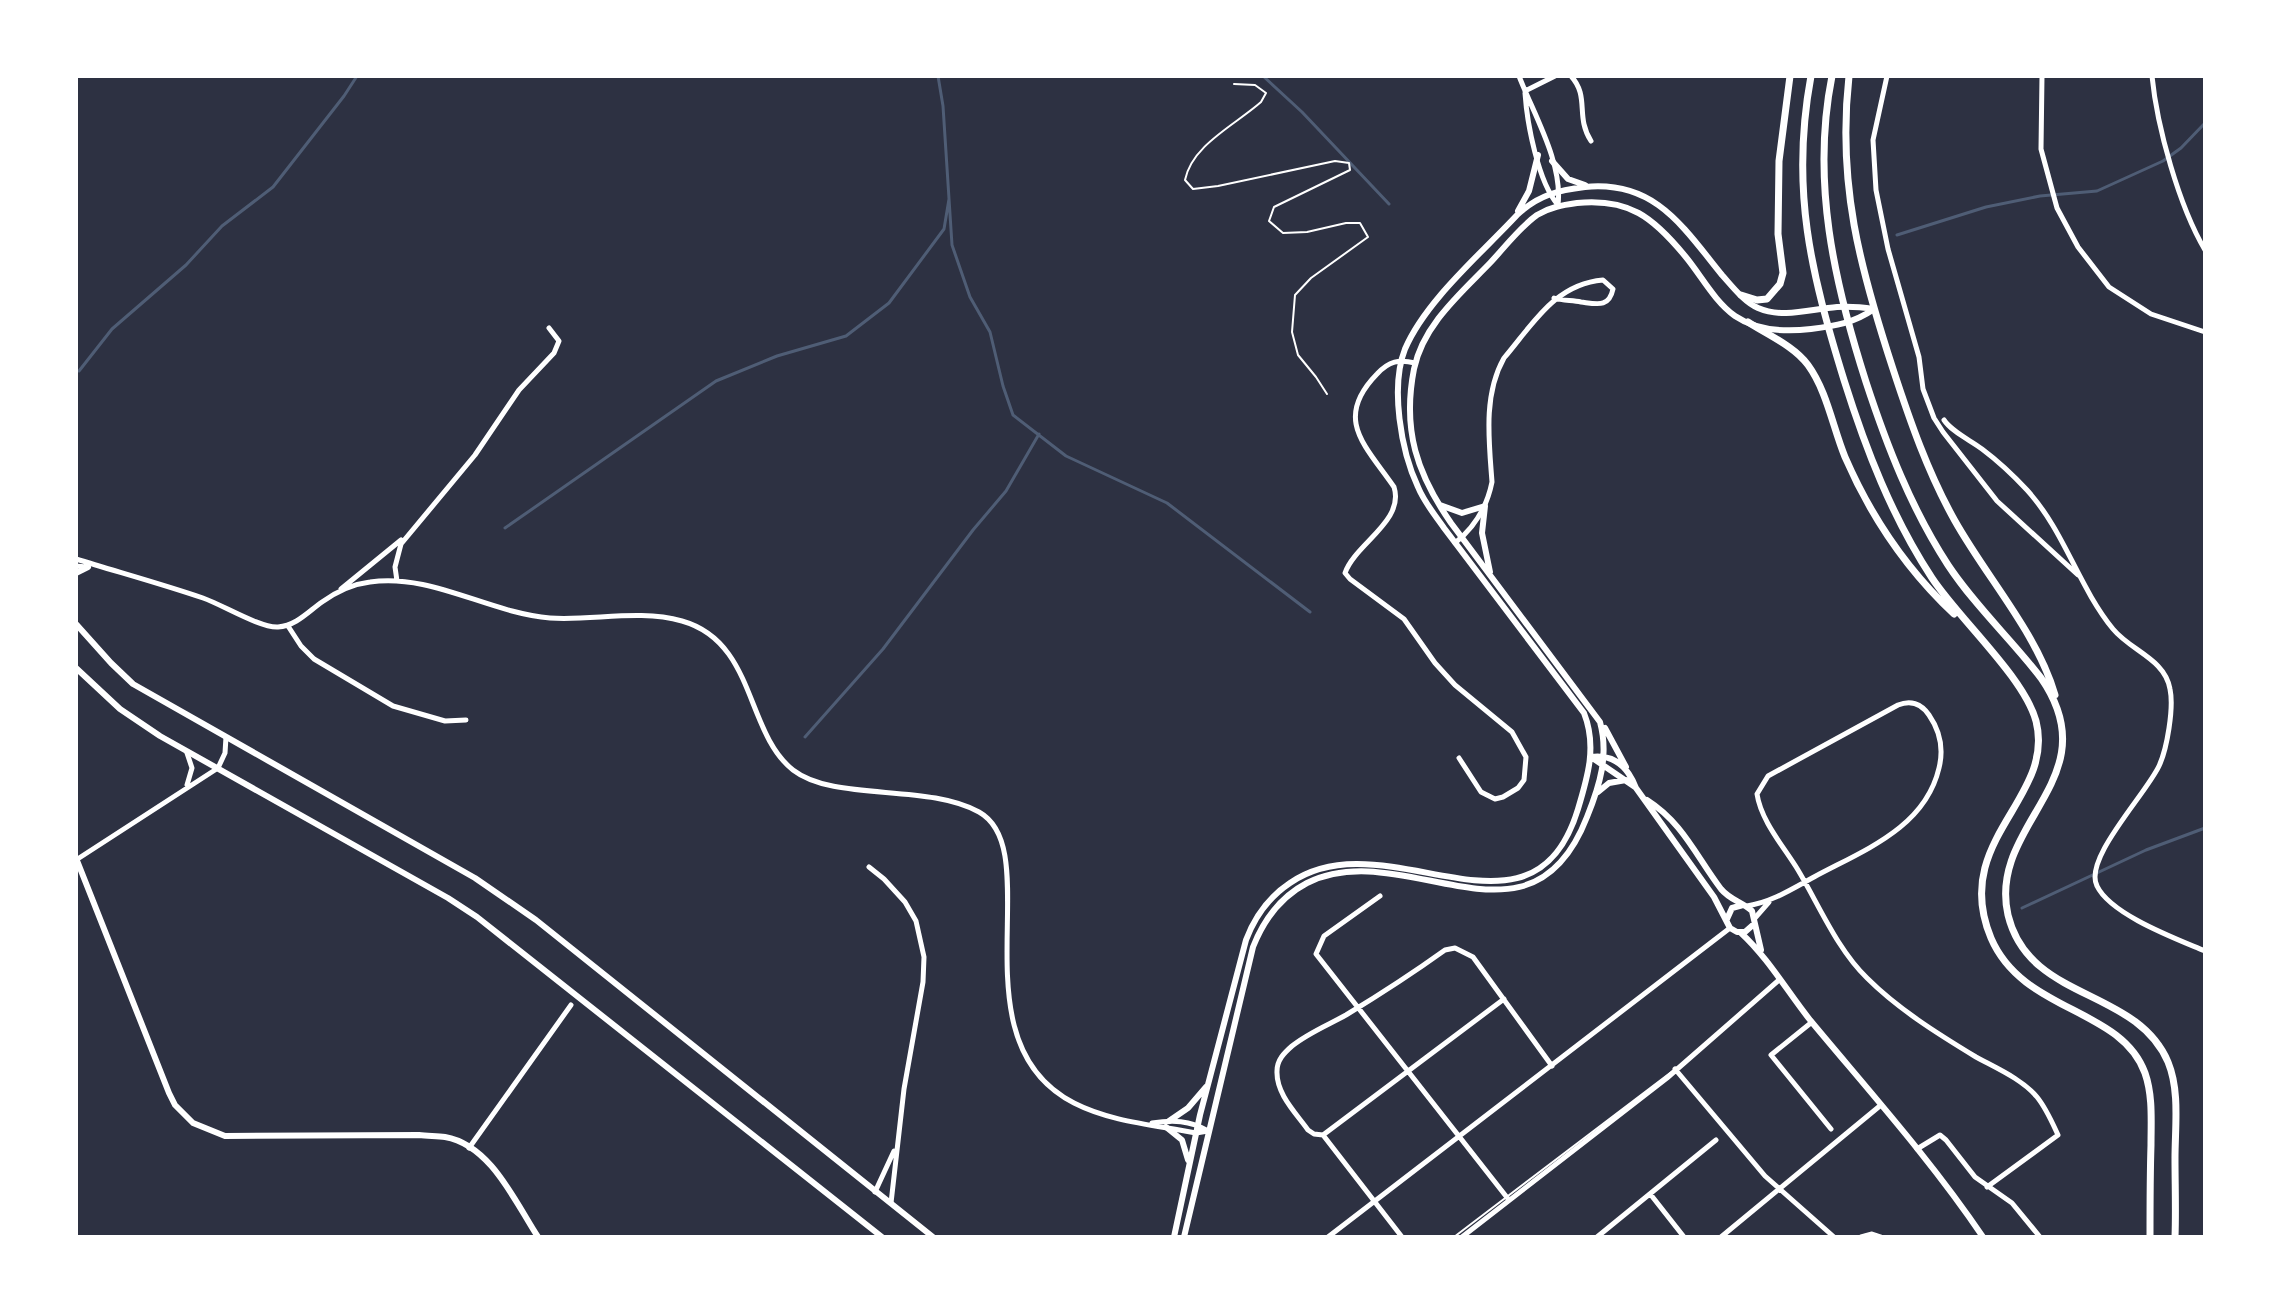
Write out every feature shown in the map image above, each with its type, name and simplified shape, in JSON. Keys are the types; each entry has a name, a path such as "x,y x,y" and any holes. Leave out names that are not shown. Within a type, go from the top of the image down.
{"main road":[{"path":"1741,295 1757,300 1767,299 1780,284 1783,273 1778,234 1779,161 1790,76"},
{"path":"1811,76 1803,146 1803,203 1809,251 1834,348 1867,449 1887,498 1932,578 2010,675 2035,719 2038,754 2028,782 1987,857 1982,897 1985,919 2005,962 2021,979 2045,996 2115,1033 2136,1053 2145,1071 2151,1106 2150,1237"},
{"path":"1832,76 1826,116 1824,197 1840,292 1887,444 1928,532 1964,588 2024,656 2050,692 2062,726"},
{"path":"1849,76 1845,136 1848,198 1860,261 1900,392 1924,458 1964,537 2039,655 2053,688 2062,726 2060,761 2053,783 2007,872 2008,913 2023,952 2036,965 2050,976 2134,1021 2159,1046 2168,1063 2176,1108 2175,1237"},
{"path":"1748,322 1808,365 1818,381 1845,456 1875,519 1899,555 1975,635"}],"street":[{"path":"1519,76 1536,109 1552,161 1560,189 1558,205"},
{"path":"1525,91 1555,76"},
{"path":"1571,76 1582,91 1582,122 1591,141"},
{"path":"1887,76 1873,140 1876,190 1888,249 1919,357 1923,389 1934,418 1997,501 2082,578"},
{"path":"2042,76 2041,149 2057,208 2078,247 2109,287 2151,314 2205,332"},
{"path":"2152,76 2155,99 2186,211 2205,250"},
{"path":"1525,91 1526,112 1548,194 1558,205"},
{"path":"1512,221 1529,191 1538,155"},
{"path":"1552,161 1568,179 1597,186"},
{"path":"1174,1237 1198,1124 1246,940 1258,916 1274,895 1310,872 1355,862 1495,882 1529,875 1548,864 1571,832 1591,757 1590,730 1584,713 1424,500 1405,451 1399,394 1402,360 1412,336 1440,297 1535,200 1560,189 1597,186 1625,188 1666,209 1751,304 1771,312 1791,313 1845,306 1874,309"},
{"path":"1628,777 1600,722 1436,502 1425,482 1413,440 1410,413 1415,363 1433,326 1450,304 1537,216 1558,205 1609,201 1641,214 1658,227 1727,309 1748,322 1784,331 1808,330 1847,324 1874,309"},
{"path":"1491,575 1482,533 1492,482 1489,413 1499,367 1554,298 1593,281 1603,280 1613,289 1606,304 1554,298"},
{"path":"76,559 204,599 263,625 275,628 288,626 335,594 408,535 475,455 519,390 554,353 559,341 549,328"},
{"path":"1415,363 1402,360 1388,363 1362,391 1356,405 1354,418 1361,439 1397,495 1391,514 1345,573 1404,619 1429,656 1455,685 1512,732 1526,757 1524,780 1518,788 1495,799 1481,792 1459,758"},
{"path":"1944,420 1949,427 1993,458 2028,491 2052,520 2082,578 2116,632 2161,669 2171,694 2162,761 2099,856 2094,873 2096,886 2106,898 2132,917 2205,951"},
{"path":"1436,502 1446,509 1462,513 1485,506"},
{"path":"1455,543 1485,506"},
{"path":"397,581 397,556 408,535"},
{"path":"76,566 108,570"},
{"path":"76,573 88,567"},
{"path":"335,594 370,582 397,581 417,583 551,618 647,616 666,617 694,625 727,650 774,746 790,768 836,787 939,799 980,812 993,823 1004,851 1010,1012 1031,1066 1050,1087 1071,1102 1100,1115 1147,1124 1198,1124 1208,1131"},
{"path":"76,624 133,684 500,894 547,928 933,1237"},
{"path":"288,626 314,659 393,706 445,721 466,720"},
{"path":"76,668 120,709 184,749 477,917 882,1237"},
{"path":"1727,919 1732,908 1773,899 1805,882 1892,834 1911,819 1934,788 1942,758 1941,742 1927,712 1915,703 1905,702 1768,776 1757,794 1763,812 1805,882 1843,948 1867,979 1942,1036 2028,1088 2046,1110 2058,1135 1987,1187"},
{"path":"1184,1237 1253,947 1264,922 1279,903 1314,880 1329,874 1359,870 1476,888 1519,888 1544,877 1567,855 1581,832 1596,794 1605,755 1600,722"},
{"path":"226,737 225,753 218,768 76,859 175,1105 193,1123 225,1136 446,1137 469,1148 499,1175 538,1237"},
{"path":"184,749 192,768 185,789"},
{"path":"1591,757 1605,755 1620,764 1690,863 1730,928 1741,933 1764,958 1983,1237"},
{"path":"1591,757 1628,777"},
{"path":"1596,794 1609,783 1628,777"},
{"path":"1644,798 1674,820 1721,889 1745,906 1754,921 1764,958"},
{"path":"1690,863 1699,862 1707,867"},
{"path":"869,867 905,902 919,929 924,957 923,982 896,1146 891,1204"},
{"path":"1380,896 1324,936 1316,954 1508,1198"},
{"path":"1741,933 1749,930 1773,899"},
{"path":"1328,1237 1730,928"},
{"path":"1504,999 1323,1135 1308,1130 1282,1094 1277,1080 1279,1061 1293,1046 1445,950 1455,948 1473,957 1504,999 1552,1066"},
{"path":"1462,1237 1508,1198 1656,1087 1779,980"},
{"path":"469,1148 571,1005"},
{"path":"1812,1022 1771,1055 1831,1129"},
{"path":"1675,1069 1779,1189 1834,1237"},
{"path":"1167,1124 1188,1108 1209,1084"},
{"path":"1721,1237 1881,1105"},
{"path":"1167,1124 1196,1133 1208,1131"},
{"path":"1167,1124 1182,1140 1189,1164"},
{"path":"1323,1135 1402,1237"},
{"path":"1916,1149 1940,1135 1975,1177 2012,1203 2040,1237"},
{"path":"1597,1237 1716,1140"},
{"path":"875,1192 896,1146"},
{"path":"1651,1195 1684,1237"},
{"path":"1861,1237 1872,1234 1881,1237"}],"lane":[{"path":"1234,84 1255,85 1266,93 1261,102 1188,165 1185,180 1193,189 1335,161 1349,163 1350,170 1274,207 1269,221 1283,233 1360,223 1368,237 1311,278 1295,295 1292,332 1298,355 1327,394"},
{"path":"1454,1237 1508,1198"}],"waterway":[{"path":"79,371 112,329 186,265 222,226 273,187 357,76"},
{"path":"938,76 943,106 952,245 970,297 990,332 1013,415 1066,456 1167,503 1310,612"},
{"path":"1263,76 1302,112 1389,204"},
{"path":"1897,235 1986,207 2040,196 2097,191 2163,161 2181,148 2205,123"},
{"path":"505,528 716,381 777,356 846,336 889,303 944,229 949,199"},
{"path":"805,737 883,649 1006,491 1039,434"},
{"path":"2022,908 2146,850 2205,828"}]}
